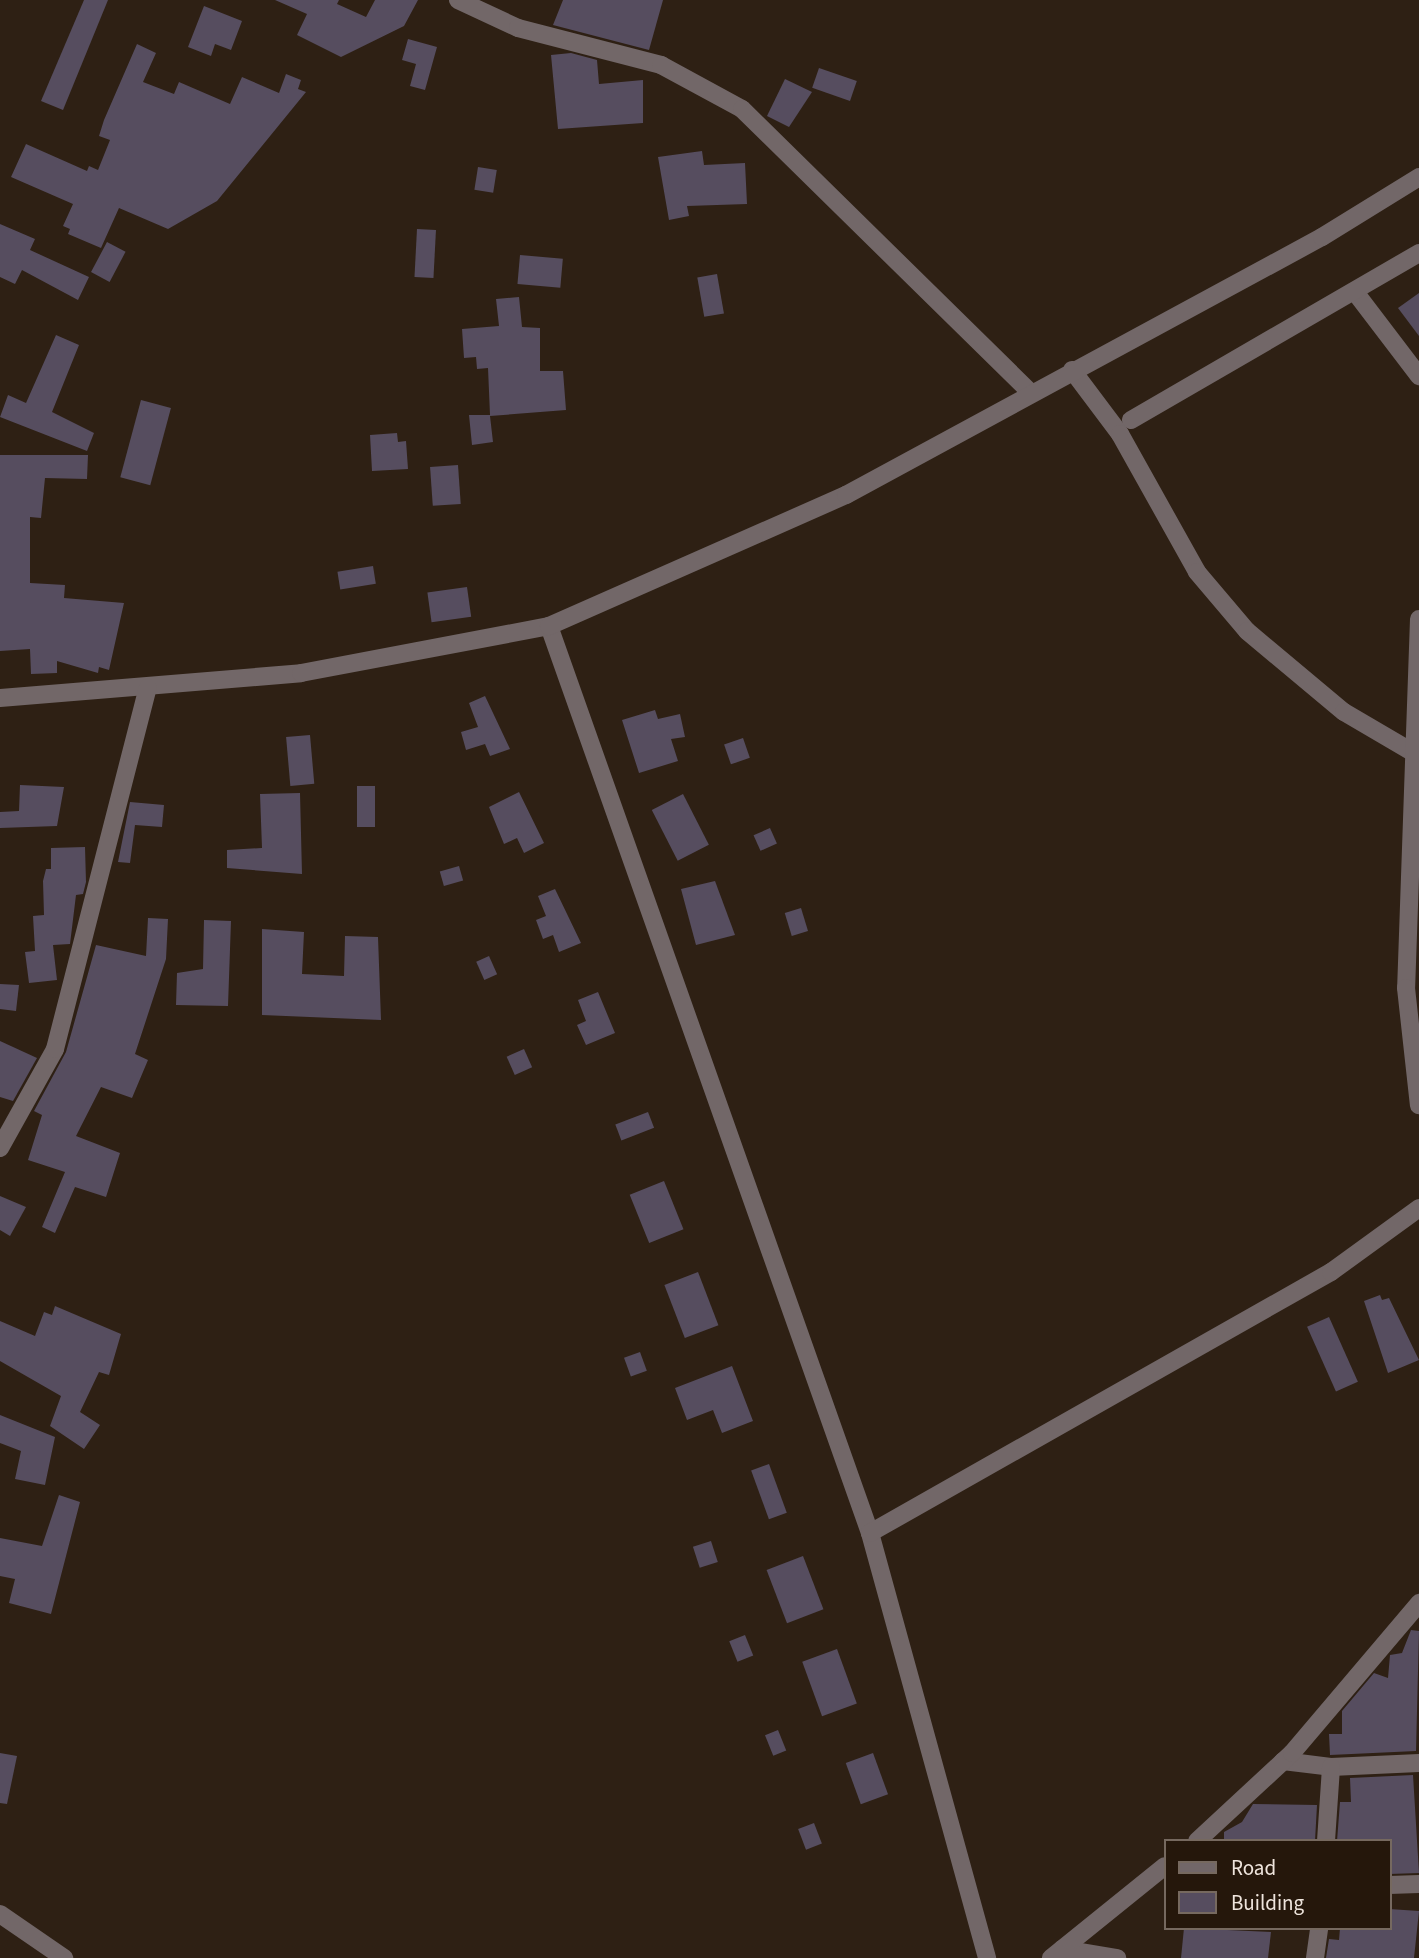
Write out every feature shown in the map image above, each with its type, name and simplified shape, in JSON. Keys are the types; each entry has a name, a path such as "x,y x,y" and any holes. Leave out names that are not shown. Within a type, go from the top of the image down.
{"street":[{"path":"458,0 518,28 661,65 742,109 1031,393"},
{"path":"0,698 148,688 301,673 549,626 846,495 1072,370 1322,237 1419,177"},
{"path":"1131,420 1419,253"},
{"path":"1355,292 1419,376"},
{"path":"1072,370 1120,434 1197,572 1247,631 1344,712 1416,754"},
{"path":"1419,620 1406,988 1419,1105"},
{"path":"549,626 870,1533 987,1958"},
{"path":"0,1148 55,1049 148,688"},
{"path":"870,1533 1331,1272 1419,1208"},
{"path":"1199,1839 1283,1761 1419,1603"},
{"path":"1283,1761 1331,1767 1419,1763"},
{"path":"1326,1839 1331,1767"},
{"path":"1057,1954 1164,1869"},
{"path":"1391,1885 1419,1884"},
{"path":"0,1914 64,1958"},
{"path":"1315,1958 1319,1930"},
{"path":"1057,1954 1118,1958"}],"building":[{"path":"84,0 108,0 63,110 41,101"},
{"path":"275,0 339,0 337,4 366,17 375,0 418,0 404,26 341,57 297,35 307,14"},
{"path":"563,0 663,0 649,50 553,25"},
{"path":"204,6 242,21 231,50 215,44 211,56 188,47"},
{"path":"408,39 437,47 425,90 410,86 416,64 402,60"},
{"path":"137,44 156,53 143,82 174,94 179,82 230,104 242,77 279,93 286,74 301,80 298,89 306,92 217,201 168,229 119,208 101,248 68,234 70,229 63,226 73,204 11,177 26,144 87,171 89,166 98,170 110,140 99,136"},
{"path":"571,53 597,60 599,84 643,80 643,123 558,129 551,55"},
{"path":"819,68 857,81 850,101 812,88"},
{"path":"785,79 812,92 789,127 767,116"},
{"path":"702,151 704,165 745,163 747,204 687,206 689,216 669,220 658,157"},
{"path":"478,167 497,170 493,193 474,190"},
{"path":"0,224 35,239 30,250 89,277 78,300 22,270 15,284 0,277"},
{"path":"417,229 436,230 433,278 414,277"},
{"path":"107,242 126,252 110,282 91,272"},
{"path":"520,255 563,259 560,288 517,284"},
{"path":"717,274 724,313 704,317 697,277"},
{"path":"1419,293 1419,336 1398,308"},
{"path":"519,297 522,327 540,328 540,371 563,371 566,410 490,416 493,442 472,445 469,415 490,415 488,368 477,369 476,357 464,358 462,329 499,326 496,299"},
{"path":"56,335 79,345 52,412 94,433 87,451 0,417 8,395 26,403"},
{"path":"141,400 171,408 150,485 120,477"},
{"path":"397,433 398,442 406,441 408,469 372,471 370,435"},
{"path":"0,455 88,455 87,479 45,478 41,518 30,517 30,583 65,585 64,598 124,603 109,670 99,667 98,673 57,661 57,673 31,674 30,649 0,651"},
{"path":"458,465 461,504 433,506 430,467"},
{"path":"373,566 376,584 340,589 337,572"},
{"path":"467,587 471,617 432,622 427,593"},
{"path":"485,696 510,749 490,756 485,744 466,750 461,732 478,727 469,703"},
{"path":"655,710 658,719 680,714 685,737 671,739 678,761 639,773 622,720"},
{"path":"310,735 314,784 290,786 286,737"},
{"path":"743,738 750,758 731,764 724,745"},
{"path":"20,785 64,787 57,826 0,828 0,812 19,811"},
{"path":"357,786 375,786 375,827 357,827"},
{"path":"519,792 544,843 524,853 517,838 504,844 489,807"},
{"path":"300,793 302,874 227,868 227,850 262,848 260,794"},
{"path":"683,794 709,845 678,861 652,810"},
{"path":"130,802 164,805 162,827 135,825 130,863 118,862"},
{"path":"770,828 777,844 760,851 754,835"},
{"path":"85,847 86,882 83,894 76,895 70,944 53,945 57,980 29,983 25,952 35,951 33,916 44,915 43,881 46,869 51,869 51,848"},
{"path":"459,866 463,880 444,886 440,872"},
{"path":"715,881 735,935 696,945 681,889"},
{"path":"555,889 581,943 559,952 553,935 543,939 536,920 546,916 538,896"},
{"path":"801,908 808,931 792,936 785,913"},
{"path":"148,918 168,919 166,959 135,1054 148,1060 132,1098 101,1087 76,1136 120,1153 106,1197 75,1187 55,1233 42,1227 65,1172 28,1160 42,1115 34,1111 66,1052 96,945 146,956"},
{"path":"204,920 231,921 228,1006 176,1005 177,973 203,969"},
{"path":"262,929 304,932 302,974 344,976 345,936 378,937 381,1020 262,1015"},
{"path":"489,956 497,974 484,980 476,962"},
{"path":"0,984 19,985 16,1011 0,1009"},
{"path":"598,992 615,1033 586,1045 577,1025 586,1021 578,1000"},
{"path":"0,1041 37,1058 13,1101 0,1097"},
{"path":"524,1049 532,1067 515,1075 507,1057"},
{"path":"648,1112 654,1128 621,1140 615,1125"},
{"path":"664,1181 683,1229 649,1243 630,1195"},
{"path":"0,1196 26,1207 10,1236 0,1230"},
{"path":"698,1272 718,1325 685,1338 664,1285"},
{"path":"1380,1295 1382,1300 1389,1298 1419,1360 1388,1373 1364,1301"},
{"path":"55,1306 121,1334 109,1375 99,1372 80,1412 100,1425 84,1449 50,1426 61,1396 0,1361 0,1321 35,1336 44,1312 52,1315"},
{"path":"1329,1317 1358,1382 1336,1392 1307,1327"},
{"path":"640,1352 647,1371 631,1377 624,1358"},
{"path":"732,1366 753,1421 722,1433 713,1410 687,1420 675,1388"},
{"path":"0,1415 55,1437 45,1485 15,1479 21,1451 0,1443"},
{"path":"769,1464 787,1513 769,1519 751,1470"},
{"path":"59,1495 80,1502 51,1614 9,1603 15,1579 0,1576 0,1538 42,1546"},
{"path":"711,1541 718,1562 700,1568 693,1547"},
{"path":"803,1556 823,1609 787,1623 767,1570"},
{"path":"1411,1630 1419,1631 1416,1751 1330,1755 1329,1734 1342,1734 1342,1711 1374,1673 1388,1678 1390,1655 1402,1653"},
{"path":"745,1635 753,1655 737,1662 729,1641"},
{"path":"837,1649 857,1704 822,1716 802,1662"},
{"path":"778,1730 786,1750 773,1756 765,1735"},
{"path":"0,1753 17,1756 7,1804 0,1803"},
{"path":"873,1753 888,1794 861,1804 846,1763"},
{"path":"1413,1775 1419,1873 1391,1874 1391,1839 1337,1839 1340,1802 1351,1802 1350,1778"},
{"path":"1253,1804 1317,1805 1315,1839 1224,1839 1224,1832 1242,1822"},
{"path":"814,1823 822,1844 806,1850 798,1829"},
{"path":"1391,1909 1419,1911 1414,1958 1326,1958 1329,1939 1339,1940 1340,1930 1391,1930"},
{"path":"1184,1930 1271,1932 1268,1958 1181,1958"}]}
